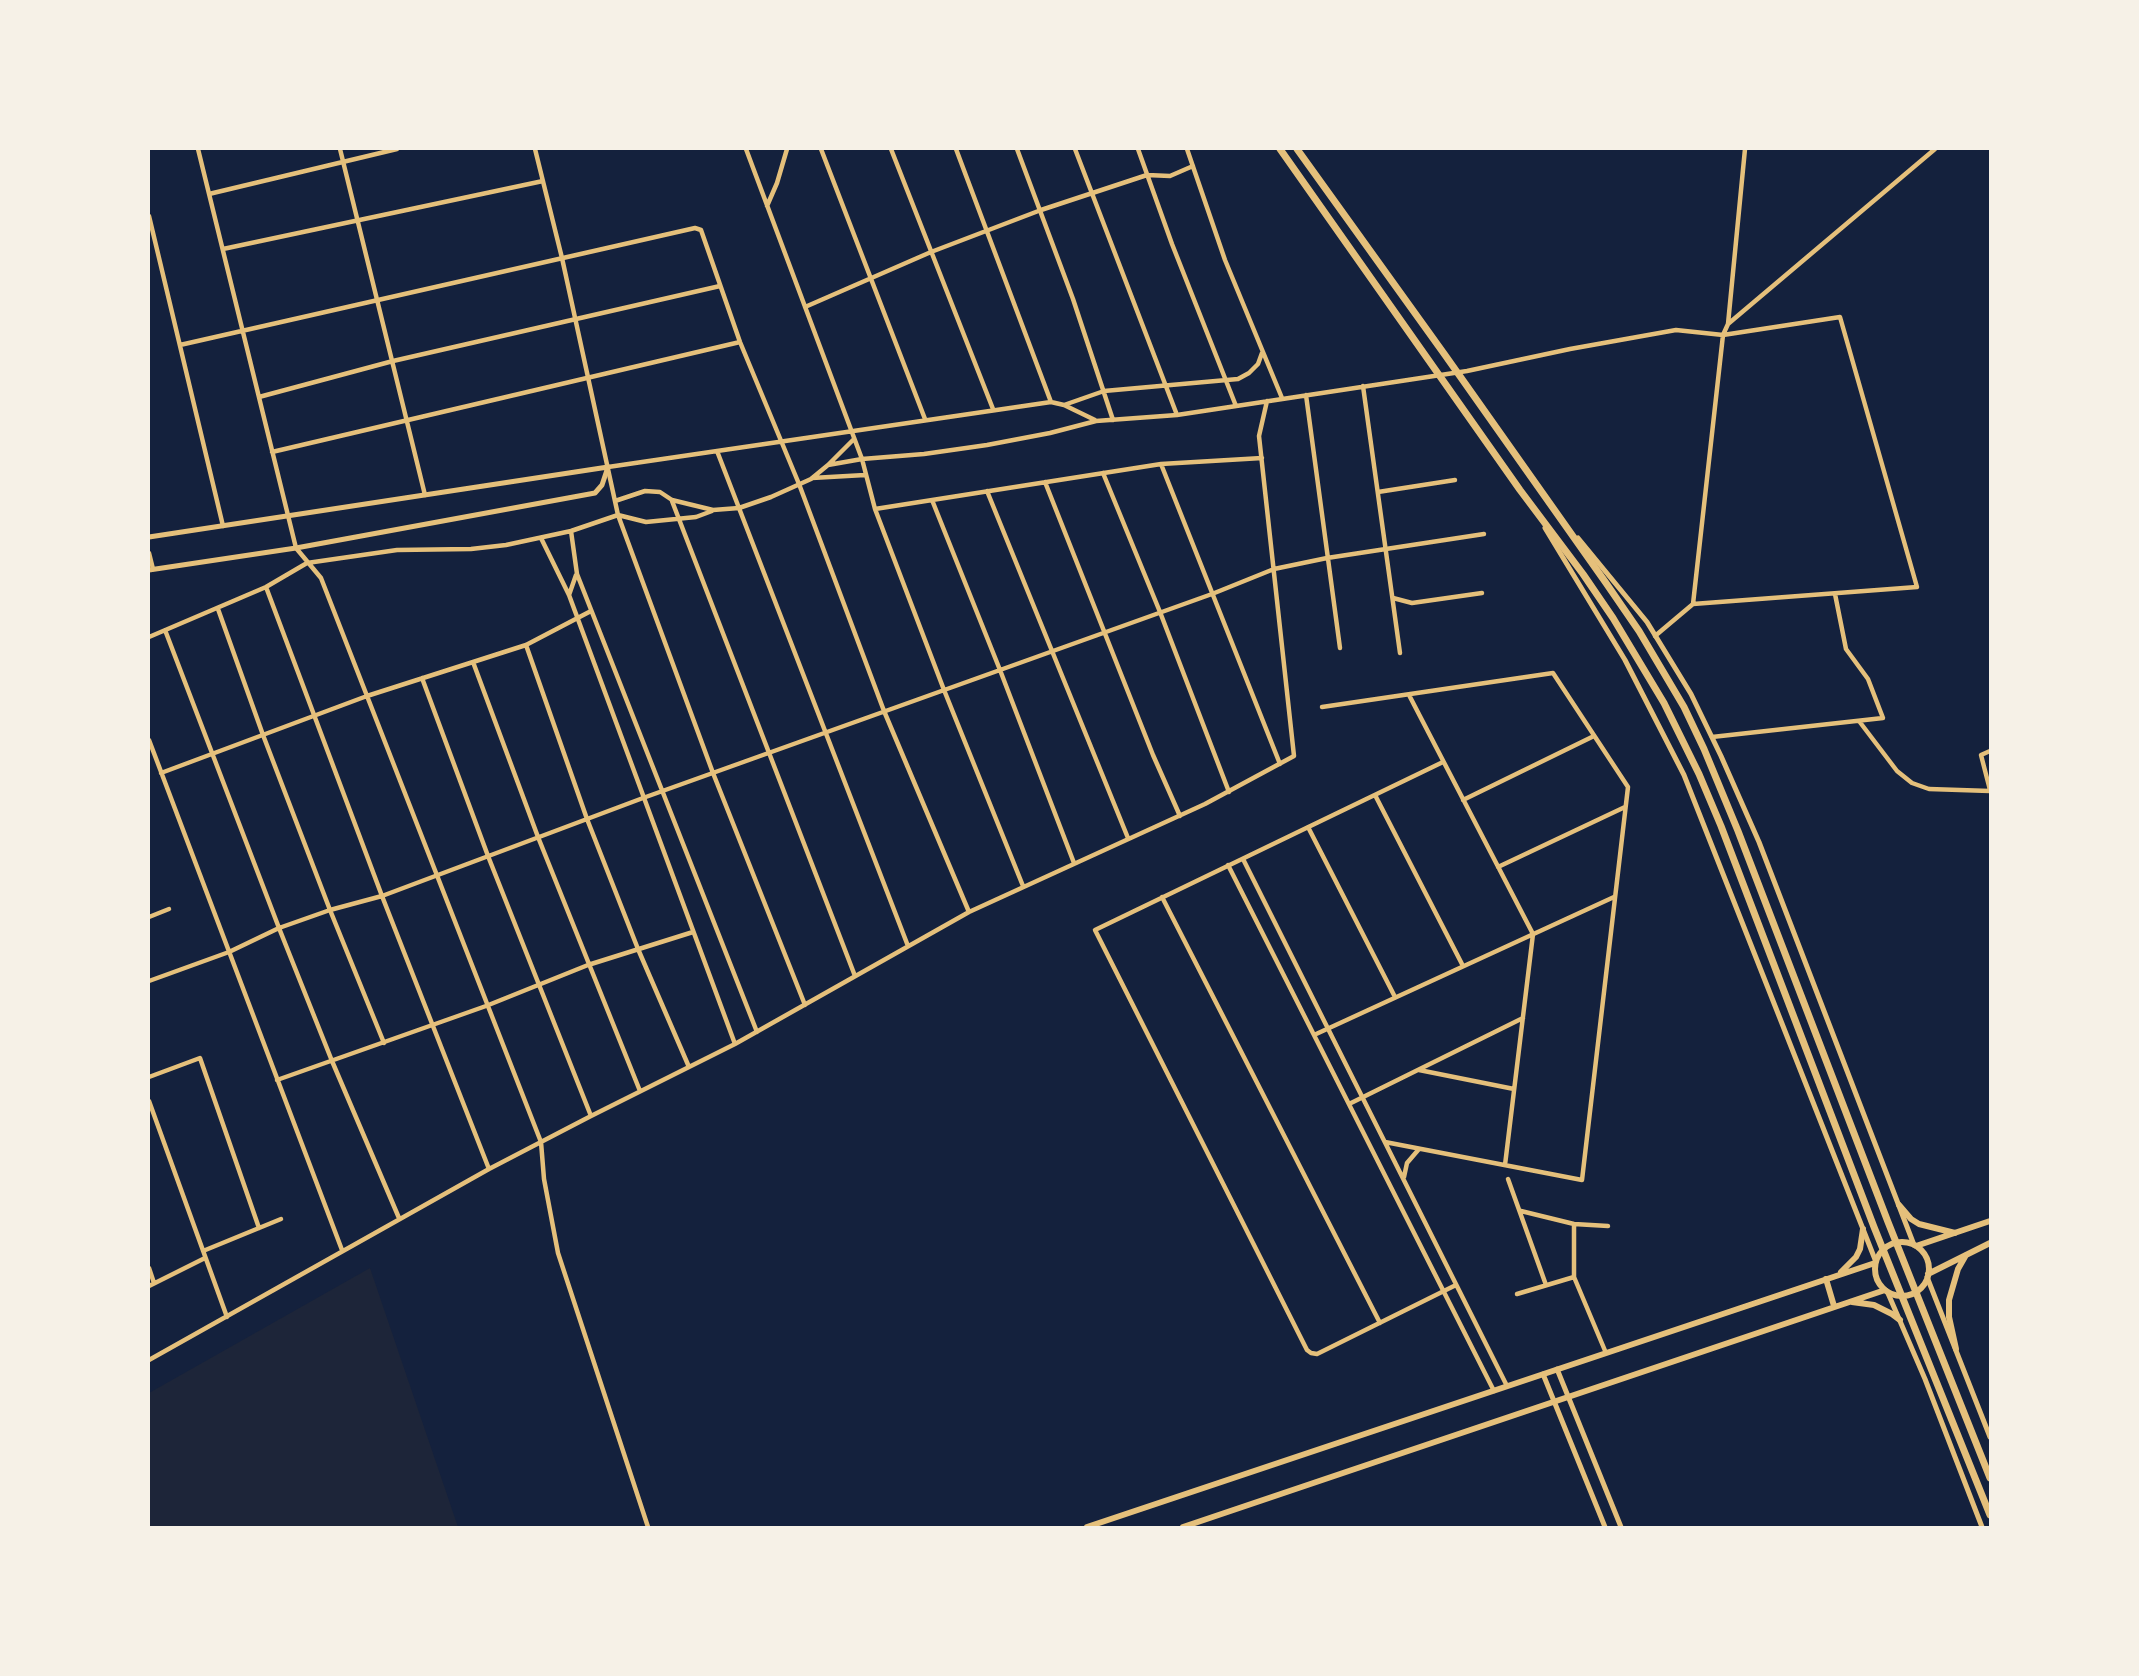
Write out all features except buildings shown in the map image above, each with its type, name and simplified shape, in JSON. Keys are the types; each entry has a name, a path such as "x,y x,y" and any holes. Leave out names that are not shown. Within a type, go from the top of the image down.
{"highway":[{"path":"1280,149 1613,618 1681,734 1721,826 1874,1227 1990,1515"},
{"path":"1297,149 1446,355 1639,631 1684,707 1738,831 1888,1222 1990,1478"}],"main road":[{"path":"149,537 608,467 602,485 595,493 296,548 151,569"},
{"path":"1520,490 1625,660 1684,775 1863,1230 1875,1262 1876,1278 1886,1290 1925,1379 1982,1527"},
{"path":"1553,509 1612,578 1655,636 1691,694 1712,737 1759,842 1915,1245 1927,1260 1928,1275 1990,1437"},
{"path":"1899,1205 1919,1224 1956,1233"},
{"path":"1087,1527 1875,1262 1884,1248 1893,1243 1915,1245 1990,1221"},
{"path":"1835,1276 1851,1265 1856,1257 1863,1230"},
{"path":"1183,1527 1843,1303 1886,1290 1901,1296 1911,1294 1923,1286 1928,1275 1990,1243"},
{"path":"1956,1349 1950,1325 1949,1300 1952,1284 1966,1255"},
{"path":"1826,1279 1834,1306"},
{"path":"1843,1303 1874,1305 1899,1320"},
{"path":"1557,1369 1621,1527"},
{"path":"1543,1374 1605,1527"}],"street":[{"path":"198,149 296,548 321,578 541,1142 550,1216 562,1265 648,1527"},
{"path":"340,149 425,495"},
{"path":"209,194 397,149"},
{"path":"535,149 576,318 618,515 713,773 805,1004"},
{"path":"746,149 855,439 875,509 1023,886"},
{"path":"767,206 778,183 787,149"},
{"path":"821,149 925,419"},
{"path":"891,149 993,410"},
{"path":"956,149 1051,402"},
{"path":"1017,149 1041,210 1113,420"},
{"path":"1075,149 1177,415"},
{"path":"1138,149 1236,406"},
{"path":"1187,149 1226,260 1282,398"},
{"path":"1693,604 1723,335 1728,324 1745,149"},
{"path":"1728,324 1935,149"},
{"path":"805,307 870,277 1041,210 1147,175 1170,176 1193,166"},
{"path":"223,249 543,181"},
{"path":"149,216 223,526"},
{"path":"180,345 695,228 701,230 740,342 799,484 884,711 969,912"},
{"path":"259,397 393,361 720,286"},
{"path":"828,465 987,445 1096,421 1177,415 1467,371 1676,330 1723,335 1840,317 1917,587 1693,604 1655,636"},
{"path":"272,452 740,342"},
{"path":"1064,405 1104,391 1238,379 1258,364 1262,352"},
{"path":"1363,386 1400,653"},
{"path":"1306,395 1340,648"},
{"path":"149,1360 399,1218 591,1116 735,1044 969,912 1180,816 1294,756 1259,436 1267,401"},
{"path":"608,467 1051,402 1064,405 1096,421"},
{"path":"149,637 266,587 307,564 397,550 471,549 541,538 618,515 646,522 696,517 713,510 739,508 811,478 855,439"},
{"path":"717,452 908,946"},
{"path":"875,509 1161,464 1262,458"},
{"path":"1161,464 1280,764"},
{"path":"1103,473 1229,792"},
{"path":"811,478 865,475"},
{"path":"1378,492 1455,480"},
{"path":"1045,482 1138,718 1180,816"},
{"path":"615,501 645,491 660,492 672,500 713,510"},
{"path":"987,491 1128,838"},
{"path":"672,500 855,976"},
{"path":"932,500 1074,863"},
{"path":"571,531 577,574 757,1032"},
{"path":"149,981 229,952 330,910 383,896 643,797 1212,594 1274,569 1484,534"},
{"path":"541,538 569,596 735,1044"},
{"path":"149,553 151,569"},
{"path":"569,596 577,574"},
{"path":"266,587 489,1169"},
{"path":"1393,598 1412,603 1482,593"},
{"path":"1712,737 1883,718 1868,680 1846,649 1835,593"},
{"path":"218,609 330,910 384,1042"},
{"path":"161,773 367,696 526,645 592,611"},
{"path":"165,629 279,929 399,1218"},
{"path":"526,645 587,819 638,949 689,1067"},
{"path":"473,662 538,837 640,1091"},
{"path":"1322,707 1553,673 1628,787 1582,1180 1385,1142"},
{"path":"422,678 488,856 591,1116"},
{"path":"1409,695 1533,934 1506,1165"},
{"path":"1859,721 1897,771 1912,783 1929,789 1990,791 1981,755 1990,751"},
{"path":"1463,800 1594,736"},
{"path":"149,740 342,1250"},
{"path":"1443,762 1095,930 1307,1350 1317,1354 1456,1285"},
{"path":"1375,795 1463,966"},
{"path":"1498,867 1625,807"},
{"path":"1308,827 1395,997"},
{"path":"1242,859 1507,1386"},
{"path":"1228,865 1494,1391"},
{"path":"1162,897 1380,1323"},
{"path":"1314,1035 1615,897"},
{"path":"149,917 169,909"},
{"path":"277,1080 486,1006 588,965 694,932"},
{"path":"1349,1104 1523,1018"},
{"path":"149,1077 200,1058 259,1228"},
{"path":"1418,1070 1514,1089"},
{"path":"149,1101 227,1317"},
{"path":"1405,1183 1406,1163 1419,1148"},
{"path":"1508,1179 1546,1285"},
{"path":"1521,1211 1574,1224 1608,1226"},
{"path":"203,1251 281,1219"},
{"path":"1574,1224 1574,1277 1605,1353"},
{"path":"149,1268 151,1284 205,1258"},
{"path":"1517,1294 1574,1277"}],"shaded area":[{"path":"370,1268 458,1527 149,1527 149,1393"}]}
